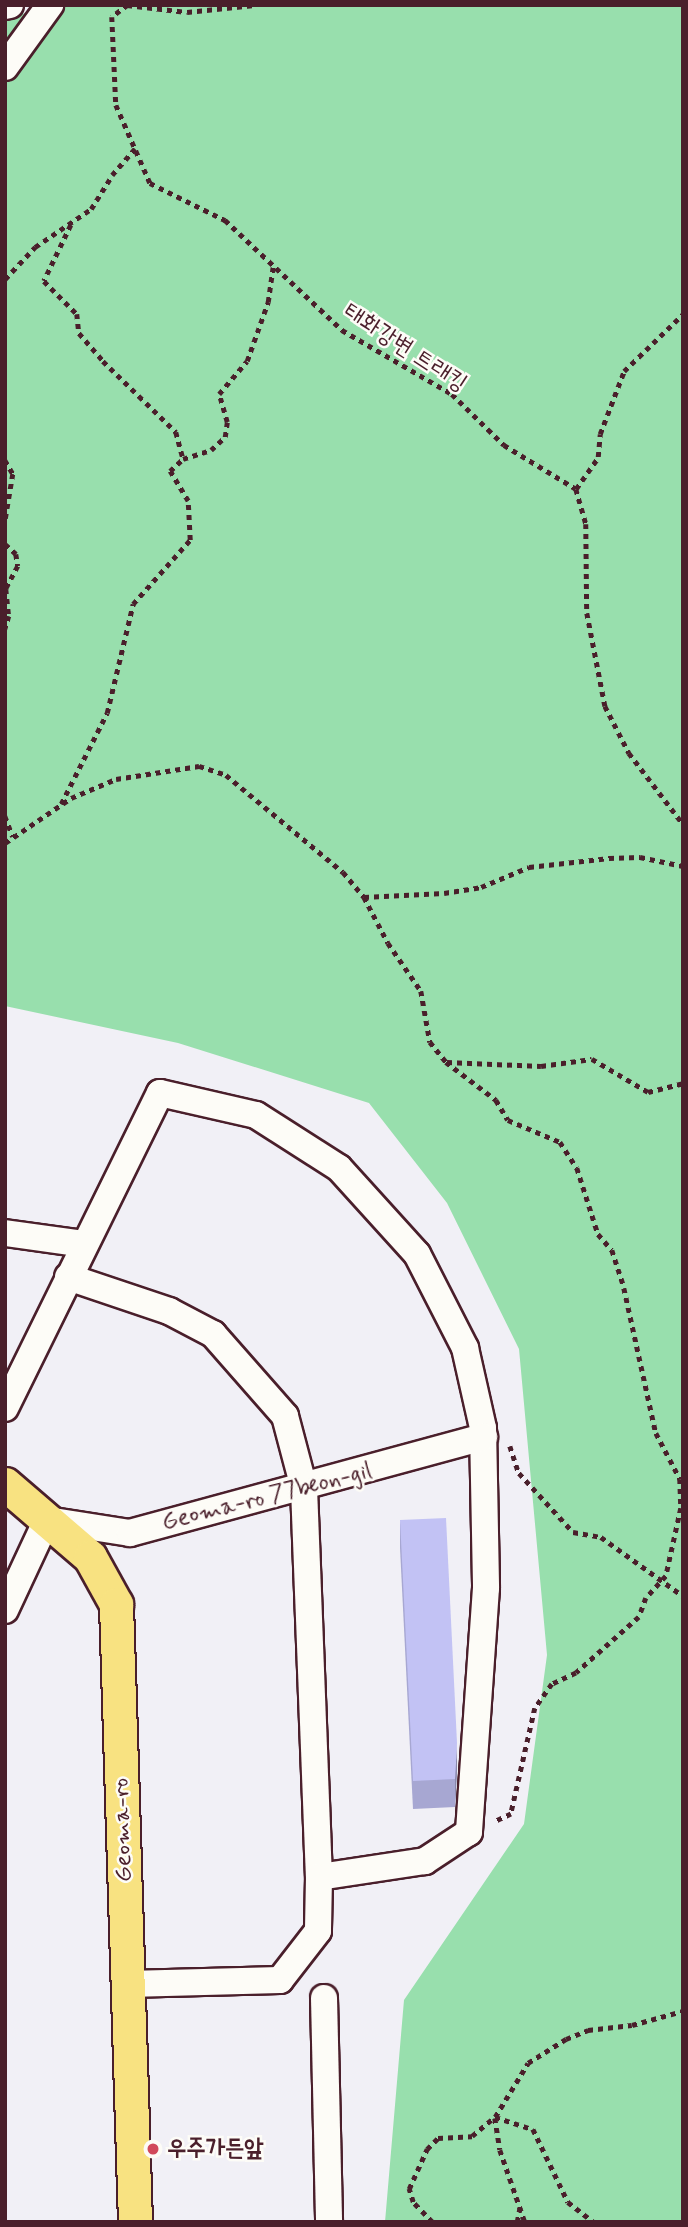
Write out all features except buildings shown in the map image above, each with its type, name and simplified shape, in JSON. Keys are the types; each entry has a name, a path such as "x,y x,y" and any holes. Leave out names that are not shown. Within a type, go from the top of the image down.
{"main road":[{"name":"Geoma-ro","path":"5,1484 90,1557 116,1604 135,2222"}],"street":[{"path":"5,67 50,5"},
{"path":"5,1408 83,1244 160,1093 256,1115 339,1168 416,1254 465,1348 484,1437 486,1588 470,1832 425,1861 319,1877"},
{"path":"5,1233 83,1244"},
{"path":"68,1276 169,1311 213,1334 285,1416 304,1488 319,1877 318,1931 281,1980 128,1984"},
{"name":"Geoma-ro 77beon-gil","path":"47,1520 130,1533 304,1488 484,1437"},
{"path":"5,1610 13,1574 47,1520"},
{"path":"324,1998 329,2222"}],"path":[{"path":"127,5 187,12 255,5"},
{"name":"태화강변 트래킹","path":"127,5 112,17 116,105 150,183 225,220 341,330 452,394 503,445 576,489"},
{"path":"5,279 36,247 91,209 111,175 135,149"},
{"path":"71,225 44,281 77,314 79,333 87,343 176,432 183,459"},
{"path":"60,805 107,713 133,604 190,540 188,501 170,471 183,459 211,450 225,437 227,422 219,394 247,361 268,302 273,267"},
{"path":"683,314 624,371 600,434 598,457 576,489 586,524 587,613 605,706 629,753 683,824"},
{"path":"5,460 13,474 5,522"},
{"path":"5,544 16,554 18,566 6,589 9,616 5,629"},
{"path":"5,843 60,805 116,779 199,766 226,775 343,872 364,897 388,943 421,991 430,1042 446,1062 496,1100 508,1120 560,1142 577,1168 598,1234 612,1250 656,1433 680,1479 681,1508 663,1579 625,1632 576,1673 552,1684 535,1708 511,1814 470,1832"},
{"path":"5,816 13,837"},
{"path":"364,897 444,893 481,887 530,867 609,858 640,857 683,866"},
{"path":"446,1062 541,1066 592,1059 648,1092 683,1083"},
{"path":"484,1437 512,1447 519,1473 573,1532 601,1537 663,1579 683,1596"},
{"path":"432,2222 413,2202 408,2189 427,2149 438,2138 472,2136 495,2117 528,2063 566,2039 588,2030 632,2025 683,2011"},
{"path":"495,2117 500,2150 525,2222"},
{"path":"495,2117 533,2129 568,2202 585,2219 594,2222"},
{"path":"516,2222 520,2206"}],"green space":[{"path":"67,5 683,5 683,2222 385,2222 404,2000 524,1824 547,1655 519,1349 447,1203 369,1103 178,1043 5,1006 5,81"},
{"path":"48,9 5,60 5,17"}],"place":[{"name":"우주가든앞","path":"153,2149"}]}
